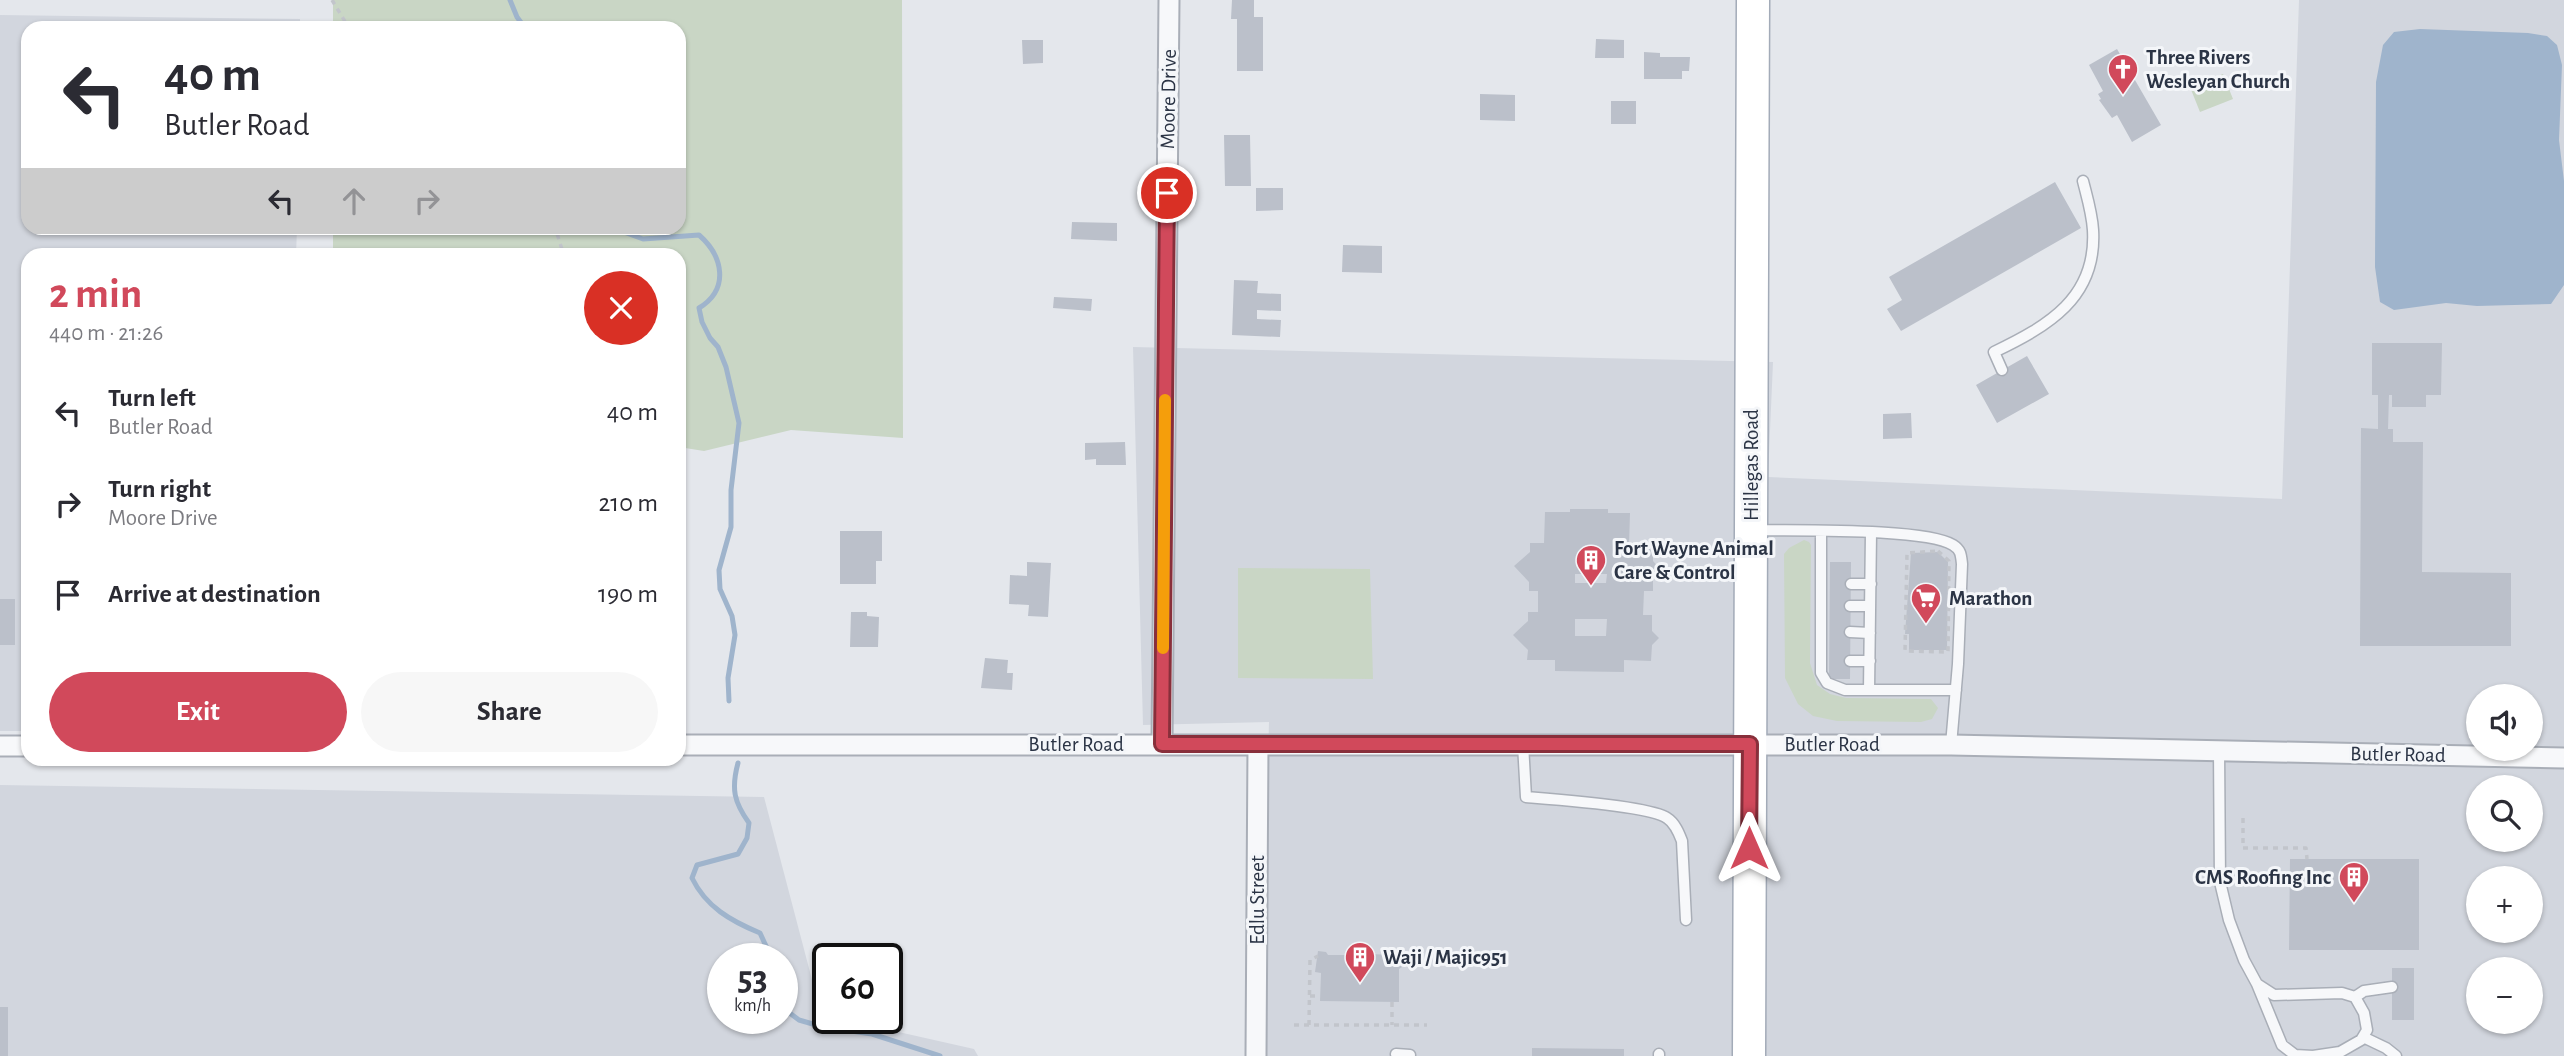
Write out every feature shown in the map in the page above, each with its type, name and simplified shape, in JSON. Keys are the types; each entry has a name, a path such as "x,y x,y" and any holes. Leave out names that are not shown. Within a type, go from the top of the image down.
{"main road":[{"name":"Hillegas Road","path":"1749,1056 1753,0"}],"street":[{"name":"Moore Drive","path":"1162,744 1169,0"},
{"name":"Butler Road","path":"686,745 1951,745 2564,758"},
{"name":"Edlu Street","path":"1256,1056 1258,745"},
{"path":"0,746 21,746"}],"lane":[{"path":"2003,370 1994,352 2053,320 2069,305 2084,281 2090,264 2093,228 2083,181"},
{"path":"1751,530 1920,536 1956,547 1961,553 1956,690 1951,745"},
{"path":"1821,531 1826,583 1825,661 1821,673 1827,683 1845,690 1956,690"},
{"path":"1869,690 1871,533"},
{"path":"1851,584 1871,584"},
{"path":"1850,606 1870,606"},
{"path":"1850,632 1870,633"},
{"path":"1850,661 1870,661"},
{"path":"1523,744 1526,797 1633,809 1666,817 1677,829 1682,841 1686,920"},
{"path":"2219,750 2220,882 2244,960 2282,1045 2295,1055 2340,1052 2363,1037 2367,1030 2364,1013 2355,998 2343,993 2274,995 2257,984"},
{"path":"2355,998 2364,991 2392,987"},
{"path":"2363,1037 2396,1056"},
{"path":"1396,1054 1410,1055"}],"path":[{"path":"332,0 345,21"},
{"path":"1938,551 1949,561 1948,652 1905,652 1907,553 1938,551"},
{"path":"2243,818 2243,848 2306,848 2306,859"},
{"path":"1309,1025 1310,960 1318,956"},
{"path":"1310,996 1320,996"},
{"path":"1392,1002 1392,1025"},
{"path":"1294,1025 1427,1025"}],"shaded area":[{"path":"2299,0 2564,0 2564,1056 1260,1056 1269,722 1143,725 1133,347 1773,362 1768,477 2282,499"},
{"path":"0,15 300,19 21,21 21,235 297,235 296,248 21,248 21,731 0,731"},
{"path":"0,785 764,797 812,980 812,1034 903,1033 974,1049 978,1056 0,1056"}],"green space":[{"path":"333,0 902,0 903,438 791,430 704,451 686,448 686,248 333,248 333,235 686,235 686,21 333,21"},
{"path":"2223,74 2233,99 2200,112 2190,87"},
{"path":"1804,540 1811,545 1810,663 1817,685 1830,694 1846,698 1931,699 1938,708 1932,719 1921,722 1837,721 1813,716 1798,704 1785,678 1784,554"},
{"path":"1238,568 1370,569 1373,679 1238,678"}],"water":[{"path":"2420,29 2528,33 2547,36 2557,45 2562,65 2559,140 2564,181 2564,285 2551,304 2477,306 2446,303 2394,310 2380,302 2375,267 2376,82 2383,45 2394,32"}],"building":[{"path":"1232,0 1254,0 1254,17 1263,17 1263,71 1237,71 1237,19 1231,19"},
{"path":"1596,39 1624,40 1624,58 1595,58"},
{"path":"1022,40 1043,40 1043,63 1023,64"},
{"name":"Three Rivers Wesleyan Church","path":"2117,49 2161,125 2132,142 2117,115 2112,118 2099,100 2101,99 2098,94 2103,91 2089,65"},
{"path":"1644,52 1660,53 1660,57 1690,57 1689,71 1682,71 1682,79 1644,79"},
{"path":"1480,94 1515,95 1515,121 1480,120"},
{"path":"1611,101 1636,101 1636,124 1611,124"},
{"path":"1224,135 1250,135 1251,186 1225,186"},
{"path":"2055,182 2081,228 1901,331 1887,309 1902,300 1889,277"},
{"path":"1256,188 1283,188 1283,210 1256,211"},
{"path":"1072,222 1117,223 1117,241 1071,239"},
{"path":"1343,245 1382,246 1382,273 1342,272"},
{"path":"1234,280 1258,281 1257,293 1281,294 1281,311 1257,310 1257,319 1281,320 1280,337 1232,335"},
{"path":"1054,297 1092,299 1091,311 1053,308"},
{"path":"2372,343 2442,343 2441,395 2426,395 2426,407 2392,407 2392,395 2389,395 2388,429 2393,429 2393,442 2423,442 2422,572 2511,573 2511,646 2360,646 2361,428 2378,429 2378,395 2372,395"},
{"path":"2027,356 2049,394 1997,423 1976,385"},
{"path":"1911,413 1912,438 1883,439 1883,414"},
{"path":"1125,442 1126,465 1096,465 1096,459 1085,460 1085,443"},
{"name":"Fort Wayne Animal Care & Control","path":"1570,509 1608,509 1608,513 1630,513 1629,545 1653,545 1653,561 1660,569 1653,574 1653,591 1644,591 1643,615 1652,615 1652,631 1659,638 1652,645 1651,661 1624,660 1624,672 1555,671 1555,660 1527,660 1528,650 1513,635 1528,621 1528,612 1538,612 1538,591 1529,591 1529,582 1514,566 1530,552 1530,543 1544,543 1545,512 1570,512","holes":["1575,574 1607,574 1606,583 1575,583","1575,619 1607,619 1606,636 1575,636"]},
{"path":"840,531 882,531 882,561 876,561 876,584 840,584"},
{"path":"1938,552 1948,562 1947,650 1909,650 1909,634 1905,634 1911,553"},
{"path":"1027,562 1051,563 1048,617 1028,616 1029,605 1009,604 1010,575 1027,576"},
{"path":"1830,562 1851,562 1850,679 1829,679"},
{"path":"0,599 15,599 15,645 0,645"},
{"path":"851,612 867,612 867,616 879,617 878,647 850,647"},
{"path":"985,658 1008,660 1007,673 1013,673 1012,690 981,688"},
{"name":"CMS Roofing Inc","path":"2290,859 2419,859 2419,950 2289,950"},
{"name":"Waji / Majic951","path":"1318,951 1328,955 1358,955 1361,951 1394,955 1405,951 1405,965 1399,969 1399,1002 1320,1001 1321,973 1315,972"},
{"path":"2392,968 2414,968 2414,1020 2392,1020"},
{"path":"0,1007 8,1007 8,1056 0,1056"},
{"path":"1532,1048 1624,1049 1624,1056 1532,1056"}],"waterway":[{"path":"510,0 520,21"},
{"path":"632,235 643,239 699,235 718,262 720,272 715,292 699,308 702,322 718,347 726,367 739,423 731,490 731,527 719,570 720,589 732,616 735,635 728,678 729,701"},
{"path":"738,763 735,795 749,823 747,838 738,854 697,865 692,878 712,905 760,933 765,943"},
{"path":"798,1019 823,1027 872,1034 940,1056"}],"slow traffic":[{"path":"1163,648 1165,400"}],"place":[{"name":"Three Rivers Wesleyan Church","path":"2123,96"},
{"name":"Fort Wayne Animal Care & Control","path":"1591,587"},
{"name":"Marathon","path":"1926,625"},
{"name":"CMS Roofing Inc","path":"2354,904"},
{"name":"Waji / Majic951","path":"1360,984"}],"route":[{"path":"1167,193 1162,744 1750,744 1749,848"}]}
